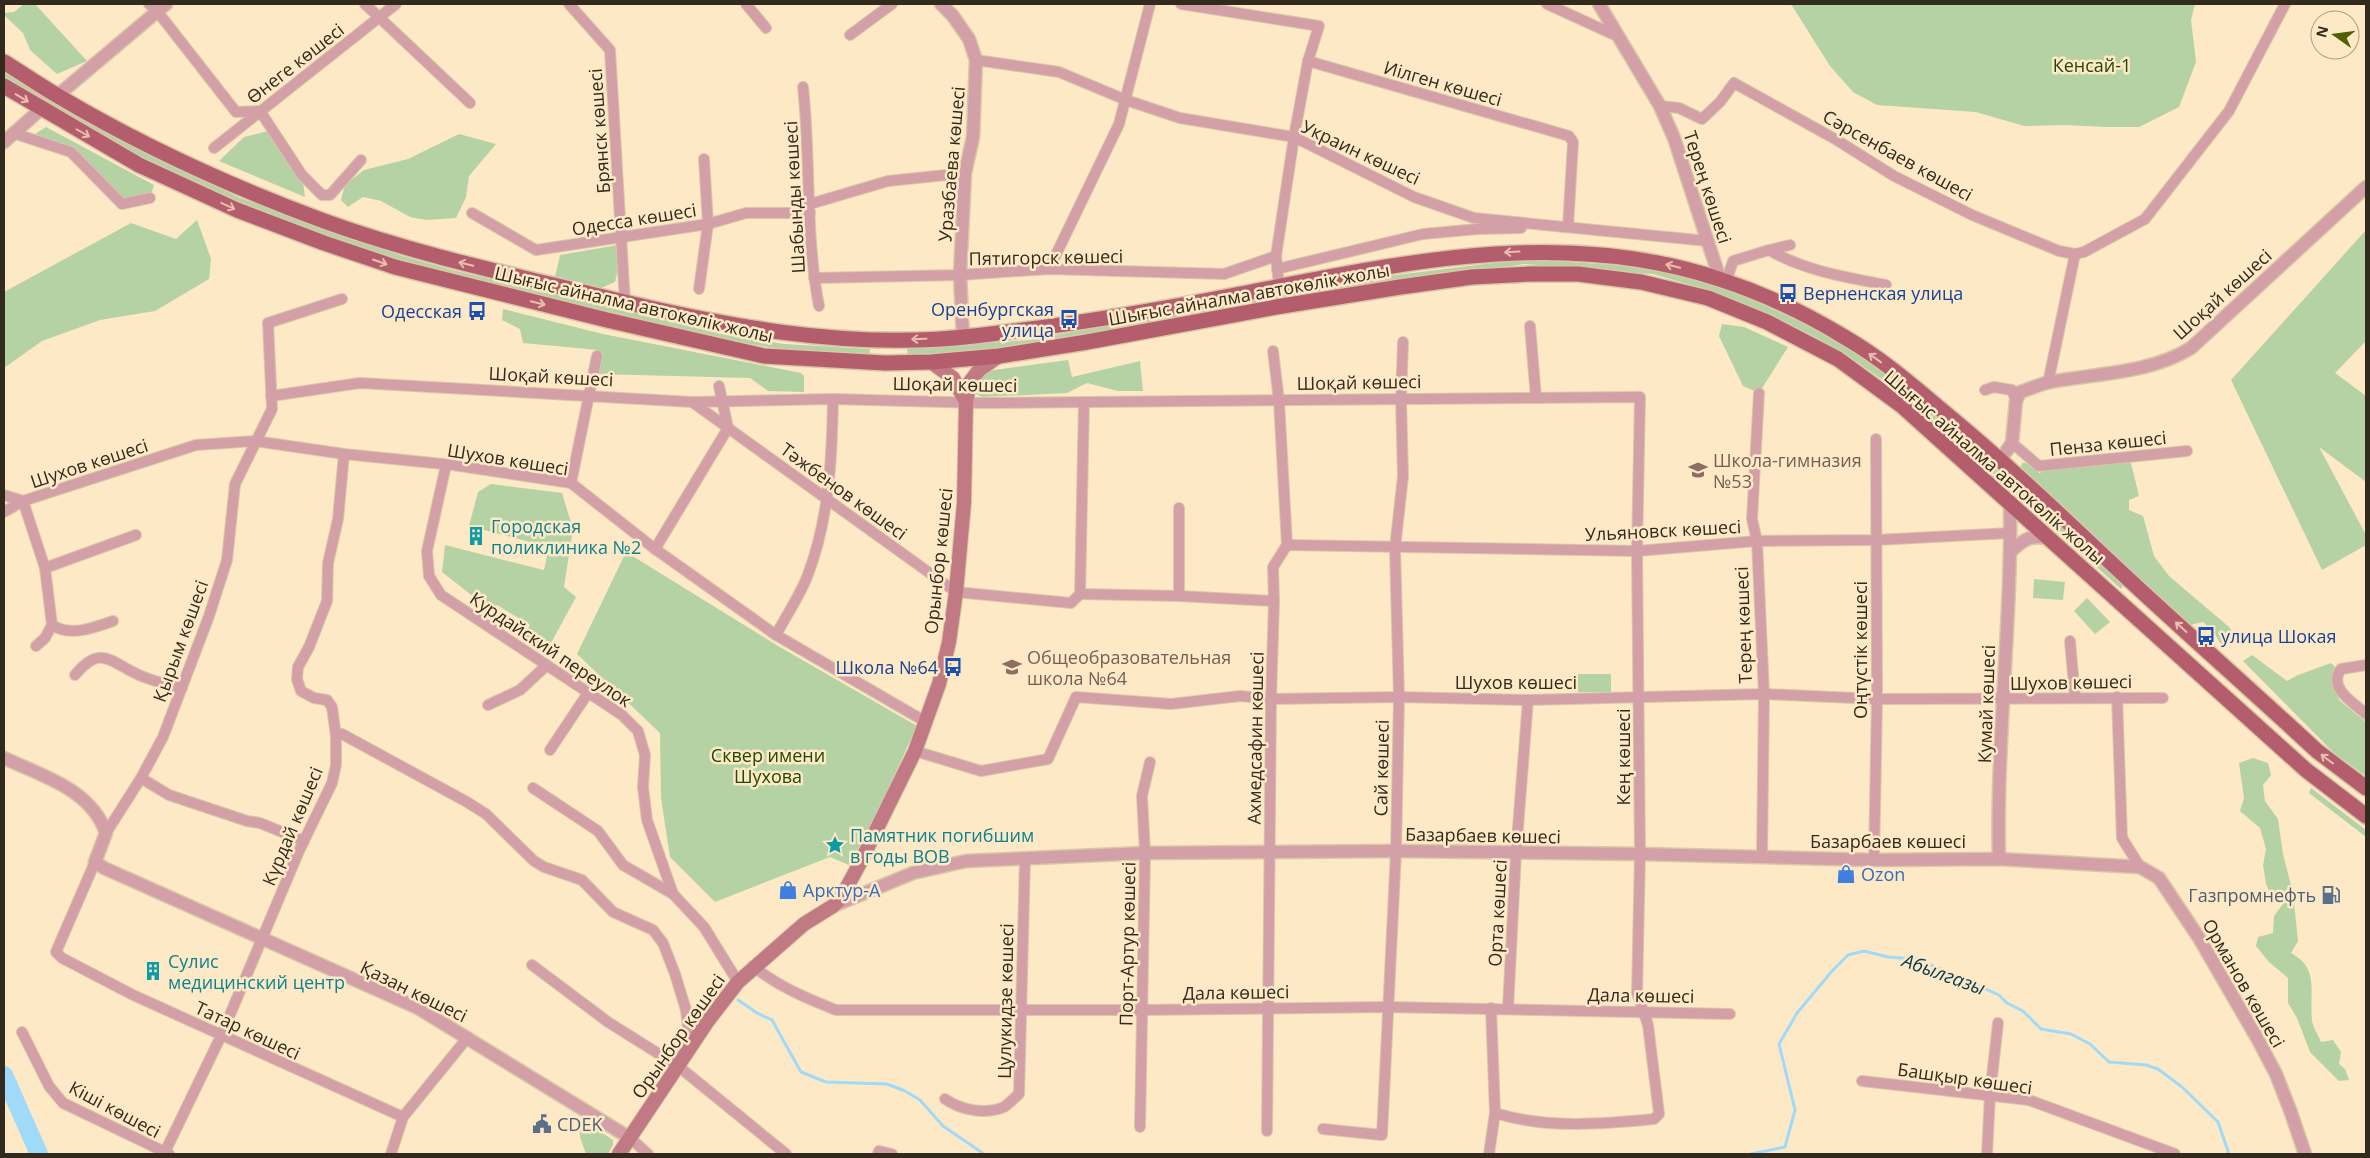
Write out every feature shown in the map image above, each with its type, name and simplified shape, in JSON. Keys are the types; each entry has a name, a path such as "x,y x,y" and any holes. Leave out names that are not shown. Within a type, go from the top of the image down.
{"main road":[{"name":"Шығыс айналма автокөлік жолы","path":"4,62 57,96 194,167 329,223 461,263 625,303 760,331 879,340 963,338 1088,320 1403,264 1471,254 1538,251 1591,252 1644,259 1723,280 1764,296 1847,338 1915,387 2001,459 2137,587 2317,751 2366,788"},
{"name":"Шығыс айналма автокөлік жолы","path":"4,86 139,164 237,210 395,267 607,320 764,356 885,364 999,356 1087,342 1282,306 1472,278 1531,274 1578,274 1641,282 1708,298 1767,322 1838,359 1902,406 2306,770 2366,816"},
{"path":"966,402 970,382 979,370 999,356"},
{"path":"931,362 953,378 966,402"},
{"name":"Орынбор көшесі","path":"619,1154 690,1048 738,982 753,966 804,924 833,906 841,898 915,751 946,661 956,592 964,503 966,402"}],"street":[{"path":"365,4 470,103"},
{"name":"Өнеге көшесі","path":"214,148 396,4"},
{"name":"Брянск көшесі","path":"569,4 610,50 625,303"},
{"path":"746,4 766,28"},
{"path":"850,35 892,4"},
{"name":"Уразбаева көшесі","path":"941,4 953,16 969,39 976,60 973,137 965,173 960,275 963,338"},
{"path":"1049,269 1119,124 1150,4"},
{"path":"1181,4 1319,26 1308,62 1294,137 1276,256 1279,286"},
{"path":"1547,4 1620,38"},
{"name":"Терең көшесі","path":"1599,4 1660,106 1674,138 1723,280"},
{"path":"2001,459 2012,443 2016,401 2020,392 2048,383 2075,254 2084,252 2145,219 2229,111 2286,4"},
{"path":"57,96 157,6 236,112 260,111 302,175 322,195 330,195 361,160"},
{"name":"Украин көшесі","path":"976,60 1059,72 1126,100 1180,118 1294,137 1414,196 1474,218 1708,241"},
{"name":"Иілген көшесі","path":"1308,62 1569,136 1573,142 1568,227"},
{"name":"Сәрсенбаев көшесі","path":"1660,106 1679,108 1702,119 1720,102 1734,83 1835,139 1894,176 1972,216 2058,251 2075,254"},
{"name":"Шабынды көшесі","path":"803,87 809,160 814,278 819,306"},
{"path":"8,137 41,109"},
{"path":"8,137 71,152 122,204 150,198"},
{"path":"699,289 708,224 704,159"},
{"name":"Одесса көшесі","path":"472,213 536,250 708,224 746,213 810,209 888,181 965,173"},
{"name":"Шоқай көшесі","path":"2048,383 2151,366 2173,360 2185,352 2366,188"},
{"path":"1277,269 1423,234 1478,229 1568,227"},
{"path":"1723,280 1733,261 1790,245"},
{"path":"1769,250 1786,260 1810,269 1886,285"},
{"name":"Пятигорск көшесі","path":"814,278 960,275 1049,269 1224,274 1276,256"},
{"name":"Қырым көшесі","path":"56,952 106,833 141,778 163,738 227,560 235,484 272,409 268,323 342,299"},
{"path":"1530,326 1536,398"},
{"name":"Сай көшесі","path":"1323,1129 1382,1135 1396,851 1399,698 1395,548 1403,476 1401,399 1403,342"},
{"path":"1273,350 1279,401 1287,545"},
{"path":"570,483 597,356"},
{"name":"Шоқай көшесі","path":"271,396 360,383 692,402 833,399 1084,402 1640,397"},
{"path":"655,549 728,428 724,402 719,386"},
{"path":"1985,390 1994,387 2012,390 2016,401"},
{"name":"Терең көшесі","path":"1759,393 1752,519 1757,541 1764,694 1762,857"},
{"name":"Кең көшесі","path":"1495,1113 1512,1118 1590,1124 1654,1120 1658,1114 1648,1025 1637,993 1640,854 1637,551 1640,397"},
{"path":"776,635 807,577 825,515 825,499 832,465 833,399"},
{"name":"Тәжбенов көшесі","path":"692,402 956,592 1071,603 1080,594"},
{"path":"1084,402 1080,594 1179,596 1274,601"},
{"name":"Оңтүстік көшесі","path":"1874,860 1877,699 1876,439"},
{"name":"Шухов көшесі","path":"4,512 23,501 196,445 255,441 570,483 655,549 776,635 926,722"},
{"name":"Пенза көшесі","path":"2012,443 2039,466 2187,451"},
{"name":"Күрдай көшесі","path":"166,1154 222,1036 261,939 332,784 336,765 336,736 332,707 327,700 314,698 301,691 297,679 298,667 310,647 327,601 328,563 338,519 344,454"},
{"name":"Курдайский переулок","path":"446,465 427,550 429,576 441,595 622,715 638,730 646,755 643,787 647,820 673,894"},
{"name":"Шухов көшесі","path":"4,495 23,501"},
{"path":"23,501 45,568 52,625 44,638 36,646"},
{"name":"Кумай көшесі","path":"1999,859 2003,699 2011,551 2010,503"},
{"path":"1179,508 1179,596"},
{"name":"Ульяновск көшесі","path":"1287,545 1637,551 1757,541 1876,540 2010,533"},
{"path":"45,568 136,534"},
{"path":"2011,551 2025,538 2032,536 2050,538"},
{"name":"Ахмедсафин көшесі","path":"1267,1131 1273,567 1287,545"},
{"path":"52,625 61,631 69,631 93,628 113,620"},
{"path":"2070,641 2075,697"},
{"path":"74,675 86,661 97,658 111,658 144,677 182,688"},
{"path":"488,705 520,690 547,665"},
{"path":"2366,665 2341,669 2336,681 2339,689 2366,714"},
{"path":"550,750 588,693"},
{"name":"Шухов көшесі","path":"915,751 981,771 1048,759 1076,697 1171,704 1240,696 1271,699 1528,700 1764,694 1877,699 2003,699 2117,696 2163,698"},
{"name":"Орманов көшесі","path":"2117,696 2122,838 2140,867 2159,878 2199,938 2276,1074 2305,1154"},
{"name":"Орта көшесі","path":"1508,1008 1516,853 1528,700"},
{"path":"336,736 342,734 467,802 486,814 534,861 544,867 582,880 613,912 653,930 662,943 675,974 686,1010 690,1048"},
{"path":"4,758 84,798 97,812 106,833"},
{"name":"Порт-Артур көшесі","path":"1140,1127 1145,853 1142,796 1150,762"},
{"path":"141,778 169,795 239,819 260,823 304,842"},
{"path":"533,788 598,831 623,866 673,894 704,927 738,982"},
{"name":"Базарбаев көшесі","path":"833,906 913,872 966,861 1145,853 1396,851 1640,854 1874,860 1999,859 2140,867"},
{"name":"Цулукидзе көшесі","path":"945,1099 956,1106 969,1110 993,1110 1006,1106 1019,1094 1025,858"},
{"name":"Қазан көшесі","path":"95,862 116,875 418,1008 630,1138 648,1154"},
{"name":"Татар көшесі","path":"56,952 133,996 403,1117"},
{"path":"532,965 608,1022 678,1066 786,1154"},
{"name":"Дала көшесі","path":"753,966 768,978 796,995 836,1010 1508,1008 1730,1014"},
{"path":"1489,1154 1495,1113 1491,1008"},
{"path":"1987,1154 1990,1095 1998,1023"},
{"name":"Кіші көшесі","path":"22,1032 49,1086 63,1103 166,1154"},
{"path":"391,1154 403,1117 468,1037"},
{"name":"Башқыр көшесі","path":"1862,1081 2029,1100 2174,1154"},
{"path":"878,1154 879,1151 892,1154"}],"green space":[{"path":"24,4 35,4 87,61 57,74 30,50 23,33 4,15 4,13 14,12"},
{"name":"Кенсай-1","path":"1791,4 2195,4 2191,20 2196,62 2179,107 2139,127 2024,126 1976,112 1877,105 1853,92 1830,66"},
{"path":"4,69 123,141 240,198 402,256 452,270 726,335 784,344 870,349 869,355 781,349 726,340 400,263 236,203 119,147 4,78"},
{"path":"46,127 154,185 150,198 122,204 71,152 29,138"},
{"path":"272,130 302,175 305,197 219,161 244,137"},
{"path":"459,134 496,144 469,176 466,197 456,218 426,220 410,217 381,201 363,197 348,207 341,200 345,185 364,170 408,159"},
{"path":"197,220 211,259 209,279 155,311 100,320 42,341 4,368 4,292 131,223 176,239"},
{"path":"2366,230 2366,341 2335,373 2366,396 2366,482 2319,447 2366,535 2366,545 2322,570 2231,380"},
{"path":"618,245 619,264 615,282 599,289 555,277 560,255"},
{"path":"1526,259 1656,268 1722,286 1809,326 1847,347 1913,394 2124,584 2121,589 1909,398 1844,353 1806,332 1719,293 1653,274 1525,264 1364,287 1029,346 908,356 907,349 1028,340 1364,279"},
{"path":"503,309 603,334 801,373 804,376 804,392 768,391 750,378 597,374 598,350 523,343 520,329 502,320"},
{"path":"1722,324 1744,327 1788,347 1759,393 1743,386 1719,336"},
{"path":"1068,360 1072,377 1140,361 1143,391 1118,391 1087,383 1067,393 982,397 976,394 974,386 986,371"},
{"path":"2022,463 2026,463 2039,473 2050,469 2131,463 2139,496 2129,500 2129,510 2143,516 2154,556 2169,576 2229,627 2234,634 2233,641 2221,645 2214,632 2203,622 2190,625 2028,477 2021,466"},
{"path":"491,484 562,493 573,529 564,587 576,597 545,654 522,640 530,625 497,605 493,612 442,572 445,545 544,570 549,547 469,526 478,492"},
{"name":"Сквер имени Шухова","path":"626,552 778,646 917,726 869,830 849,865 830,857 715,902 670,857 661,798 660,733 577,654"},
{"path":"2034,579 2065,582 2063,600 2033,598"},
{"path":"2087,598 2110,622 2095,634 2074,611"},
{"path":"2252,655 2287,681 2331,663 2336,668 2332,675 2339,700 2366,722 2366,776 2336,755 2243,661"},
{"path":"1578,674 1611,674 1611,692 1578,692"},
{"path":"2253,758 2268,763 2271,775 2263,785 2265,801 2278,819 2283,854 2293,893 2298,941 2291,953 2300,959 2310,974 2313,1025 2321,1042 2333,1040 2341,1052 2339,1064 2345,1069 2349,1080 2339,1081 2310,1052 2297,1018 2288,1003 2288,978 2269,962 2256,946 2258,937 2273,933 2274,916 2283,904 2273,899 2266,884 2263,865 2266,849 2260,828 2240,811 2244,798 2239,763"},
{"path":"2311,788 2366,830 2366,837 2309,793"},
{"path":"579,1118 613,1140 613,1145 608,1154 586,1154 580,1137"}],"waterway":[{"name":"Абылгазы","path":"1751,1154 1785,1147 1795,1110 1779,1044 1797,1013 1832,971 1848,955 1864,951 1888,957 1916,959 1999,995 2007,1003 2023,1011 2041,1029 2071,1034 2090,1044 2109,1062 2146,1065 2158,1069 2182,1087 2218,1122 2229,1154"},
{"name":"Абылгазы","path":"738,1000 757,1013 772,1020 801,1072 826,1082 887,1084 905,1091 920,1100 943,1126 984,1154"},
{"path":"4,1075 39,1154"}],"place":[{"name":"Верненская улица","path":"1788,293"},
{"name":"Одесская","path":"477,311"},
{"name":"Оренбургская улица","path":"1069,319"},
{"name":"Школа-гимназия №53","path":"1698,470"},
{"name":"Городская поликлиника №2","path":"476,536"},
{"name":"улица Шокая","path":"2206,636"},
{"name":"Школа №64","path":"953,667"},
{"name":"Общеобразовательная школа №64","path":"1012,667"},
{"name":"Памятник погибшим в годы ВОВ","path":"835,845"},
{"name":"Ozon","path":"1846,874"},
{"name":"Арктур-А","path":"788,890"},
{"name":"Газпромнефть","path":"2331,895"},
{"name":"Сулис медицинский центр","path":"153,971"},
{"name":"CDEK","path":"542,1124"}]}
